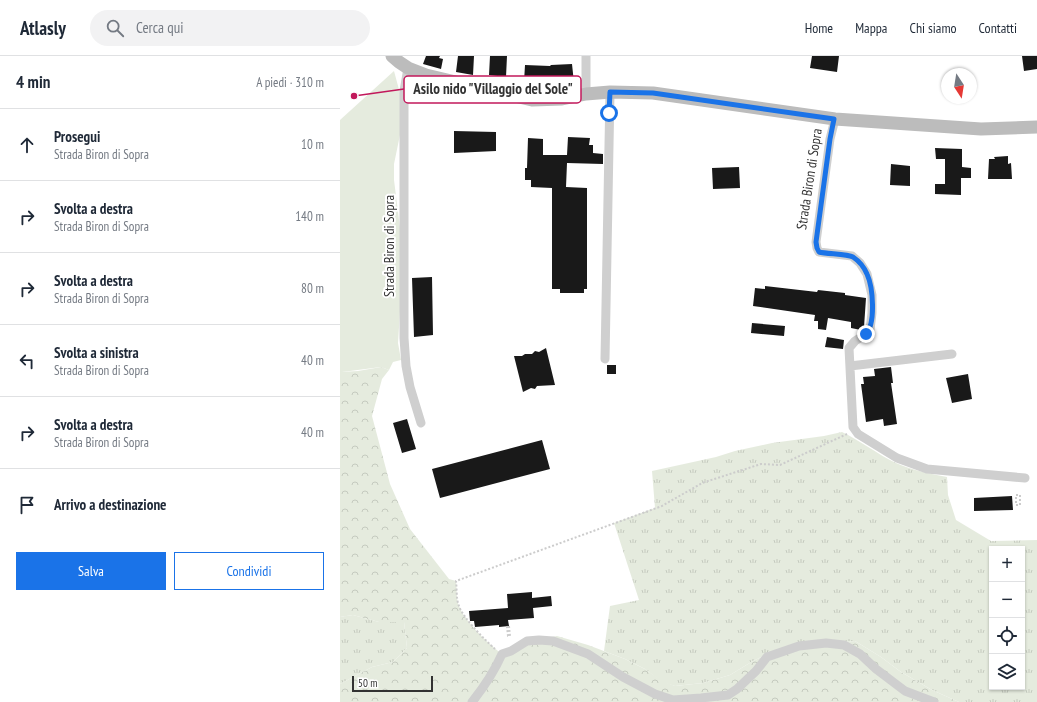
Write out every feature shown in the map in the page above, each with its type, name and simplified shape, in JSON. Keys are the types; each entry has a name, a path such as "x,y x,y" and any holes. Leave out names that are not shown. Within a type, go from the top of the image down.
{"street":[{"name":"Strada Biron di Sopra","path":"392,56 408,68 446,80 532,100 562,99 586,94 610,92 653,93 834,119 981,129 1037,127"},
{"path":"586,56 586,94"},
{"name":"Strada Biron di Sopra","path":"408,68 404,91 404,338 406,366 410,387 421,423"},
{"path":"606,358 610,92"},
{"name":"Strada Biron di Sopra","path":"834,119 816,242 817,248 819,252 852,256 860,263 867,274 872,295 870,330 854,341 849,348 850,392 853,427"},
{"path":"850,366 952,354"},
{"path":"853,427 858,434 897,458 927,469 1026,478"},
{"path":"472,702 484,688 495,670 502,654 511,651 526,641 539,640 553,641 588,654 623,677 655,694 673,700 728,695 756,672 767,657 800,646 826,643 844,645 860,654 905,691 934,702"}],"path":[{"path":"502,654 486,641 462,612 458,605 456,581 662,506 702,483 761,464 780,465 846,435 853,427"},
{"path":"1016,495 1020,495 1020,505 1016,505 1016,495"}],"green space":[{"path":"394,71 401,97 401,130 394,164 394,180 400,228 401,295 398,343 401,360 393,362 389,370 381,367 340,372 340,120"},
{"path":"381,367 389,370 382,379 372,416 390,484 410,529 449,579 456,581 457,600 466,619 491,645 502,654 536,640 557,636 588,645 625,659 645,669 662,681 675,686 703,683 730,675 753,661 776,650 817,644 855,641 881,657 901,672 932,690 959,702 340,702 340,684 372,667 393,662 407,648 404,622 379,622 353,615 340,617 340,372"},
{"path":"842,432 896,463 921,472 947,477 948,495 956,520 991,541 1037,540 1037,702 959,702 932,690 901,672 881,657 855,641 817,644 776,650 753,661 730,675 703,683 675,686 662,682 645,669 604,651 610,606 639,600 614,523 655,508 652,471 772,443"},
{"path":"353,615 379,622 404,622 407,648 393,662 372,667 340,684 340,617"}],"building":[{"path":"426,56 440,56 439,58 443,59 441,69 423,64"},
{"path":"458,56 474,56 473,75 456,72"},
{"path":"490,56 507,56 506,77 489,75"},
{"path":"812,56 839,56 837,72 810,68"},
{"path":"1022,56 1037,56 1037,69 1024,71"},
{"path":"572,64 574,83 565,84 565,82 555,83 555,81 534,80 534,82 524,82 525,65 550,66"},
{"path":"454,131 496,132 496,151 454,153"},
{"path":"568,137 590,138 589,145 593,145 593,153 603,154 603,164 567,163 566,187 587,188 587,289 584,289 584,293 560,293 560,289 552,289 552,188 531,187 531,180 525,180 528,138 543,139 543,155 567,155"},
{"path":"935,148 962,149 962,167 971,168 971,178 961,178 961,195 935,194 935,184 945,184 945,159 936,159"},
{"path":"1008,156 1008,164 1011,163 1012,179 988,179 989,159"},
{"path":"891,164 910,166 910,186 890,185"},
{"path":"739,167 740,188 713,189 712,168"},
{"path":"432,277 433,335 414,337 412,278"},
{"path":"765,286 817,292 818,290 845,293 845,295 866,298 864,327 861,330 851,328 851,322 828,318 826,330 818,329 818,321 814,321 815,315 753,306 755,288 765,289"},
{"path":"752,323 785,326 784,336 751,333"},
{"path":"827,337 844,340 843,349 825,347"},
{"path":"546,348 555,385 537,386 535,389 531,388 523,392 514,356 532,354 535,351 539,352"},
{"path":"607,365 616,365 616,374 607,374"},
{"path":"891,367 893,383 891,383 897,424 884,426 883,419 866,422 861,384 864,384 863,377 875,376 874,369"},
{"path":"968,374 972,399 952,403 946,378"},
{"path":"407,419 416,449 402,453 393,423"},
{"path":"542,440 550,469 440,498 432,469"},
{"path":"1012,496 1013,510 974,511 974,498"},
{"path":"532,592 532,598 551,596 552,606 533,608 534,618 508,620 509,626 499,627 499,625 475,627 474,621 470,621 469,611 508,608 507,594"}],"place":[{"name":"Asilo nido \"Villaggio del Sole\"","path":"354,96"}],"route":[{"path":"609,113 610,92 653,93 834,119 816,242 819,252 852,256 860,263 867,274 872,295 872,313 870,330 866,334"}]}
